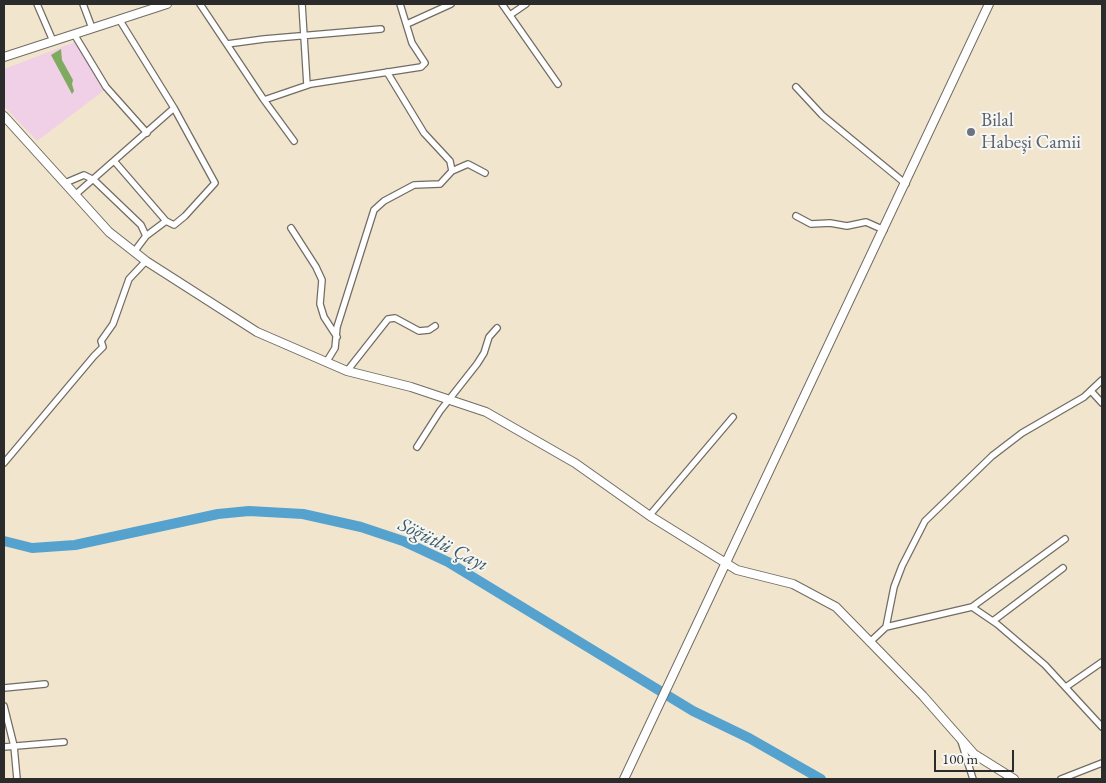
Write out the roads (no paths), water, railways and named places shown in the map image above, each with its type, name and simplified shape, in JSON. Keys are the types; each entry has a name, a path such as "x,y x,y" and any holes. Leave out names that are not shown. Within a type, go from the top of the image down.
{"street":[{"path":"37,4 53,41"},
{"path":"83,4 92,28"},
{"path":"4,57 167,4"},
{"path":"200,4 264,100 294,141"},
{"path":"302,4 307,85"},
{"path":"264,100 307,85 422,68 425,63 412,43 400,4"},
{"path":"407,24 451,4"},
{"path":"502,4 558,84"},
{"path":"510,15 526,4"},
{"path":"624,779 906,184 989,4"},
{"path":"114,162 166,221 174,225 185,216 214,183 174,108 120,19"},
{"path":"227,44 381,29"},
{"path":"74,34 106,87 147,133"},
{"path":"387,72 424,133 450,162 452,171"},
{"path":"796,87 822,115 906,184"},
{"path":"76,195 174,108"},
{"path":"4,116 109,232 146,261 257,332 347,371 411,387 486,412 525,432 575,463 649,516 737,570 754,576 793,584 808,590 836,607 974,754 1014,779"},
{"path":"327,361 335,348 346,299 374,210 384,201 414,185 440,184 452,171 468,164 485,173"},
{"path":"65,183 84,175 94,180 140,225 146,236"},
{"path":"796,216 811,224 830,223 847,226 866,222 884,230"},
{"path":"134,252 146,236 166,221"},
{"path":"291,228 316,266 322,280 320,304 331,331 337,337"},
{"path":"4,463 103,347 101,342 113,324 129,279 146,261"},
{"path":"347,371 388,319 395,318 419,331 428,330 435,326"},
{"path":"416,447 448,400 477,364 484,353 489,337 497,328"},
{"path":"886,627 894,587 902,566 926,522 992,456 1022,433 1091,391 1102,380"},
{"path":"1091,391 1102,403"},
{"path":"649,516 732,417"},
{"path":"870,642 886,627 972,607 1065,539"},
{"path":"993,621 1063,568"},
{"path":"972,607 993,621 1045,664 1102,727"},
{"path":"1066,687 1102,662"},
{"path":"4,688 45,684"},
{"path":"4,706 14,746 17,779"},
{"path":"960,738 973,779"},
{"path":"4,748 64,742"},
{"path":"1061,779 1102,763"}],"waterway":[{"name":"Söğütlü Çayı","path":"4,541 32,548 75,545 218,514 249,511 303,514 361,527 403,541 448,562 693,711 749,738 821,779"}],"place":[{"name":"Bilal Habeşi Camii","path":"971,132"}]}
